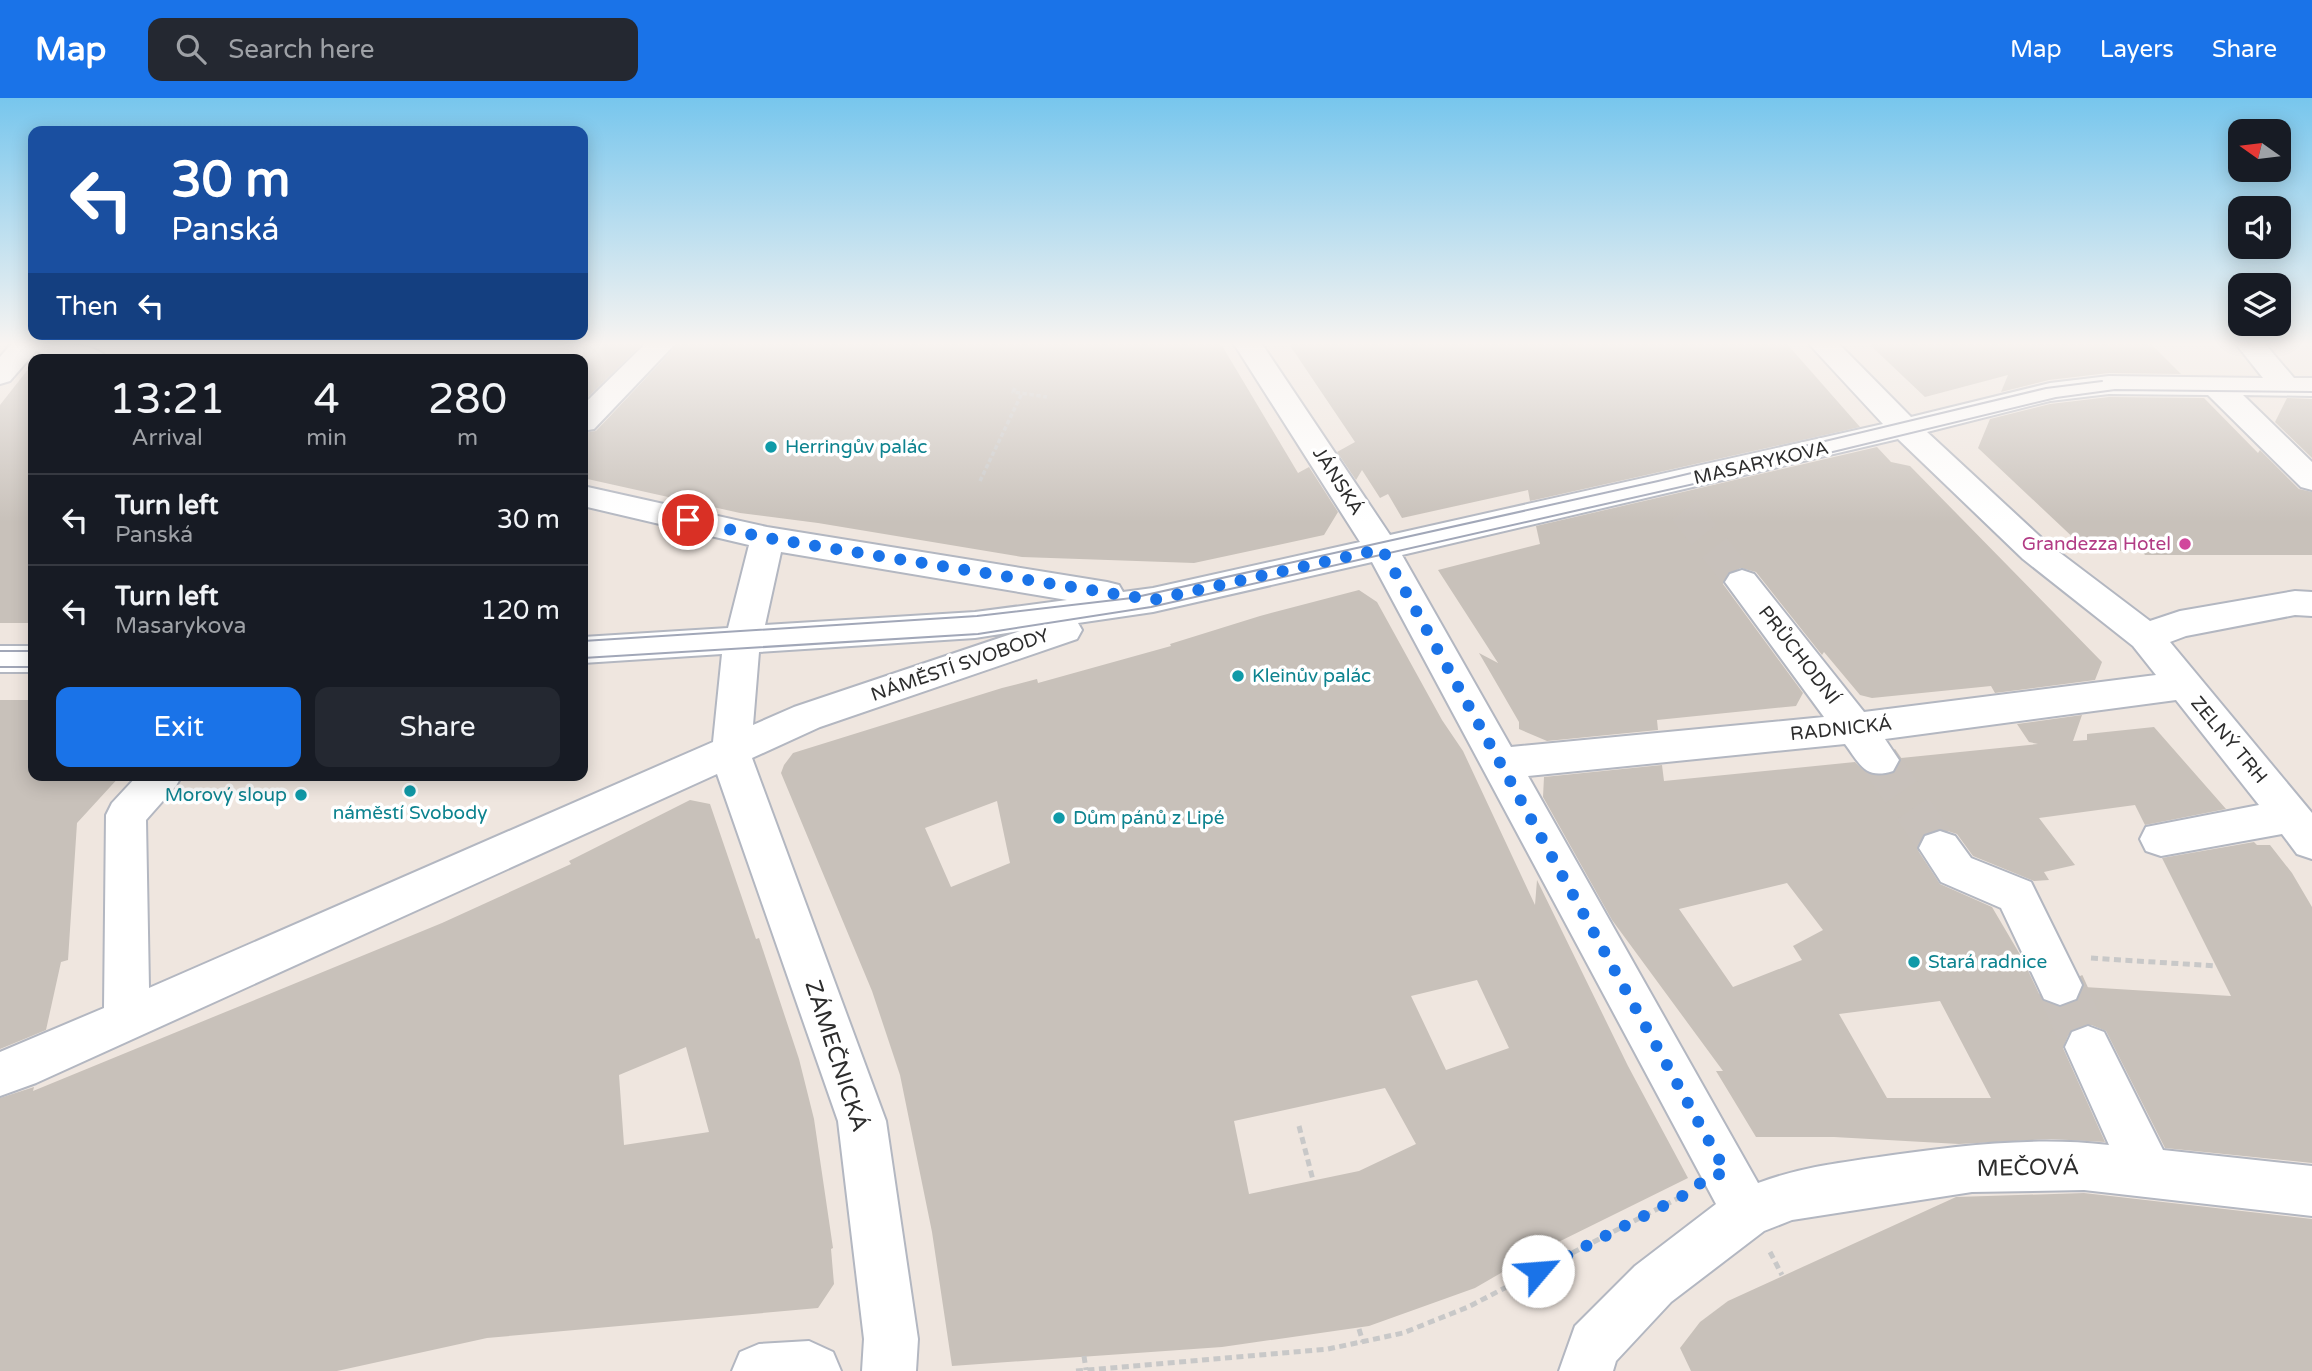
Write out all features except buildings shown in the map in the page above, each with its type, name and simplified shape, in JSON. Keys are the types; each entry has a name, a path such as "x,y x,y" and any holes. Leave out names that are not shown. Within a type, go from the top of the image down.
{"street":[{"path":"588,417 602,403"},
{"name":"JÁNSKÁ","path":"1287,403 1382,549 1736,1192"},
{"name":"ZELNÝ TRH","path":"1881,403 2035,551 2147,637 2183,685 2302,829"},
{"name":"MASARYKOVA","path":"1338,560 1906,429 2006,403"},
{"path":"2234,403 2312,480"},
{"path":"1664,485 1684,510"},
{"name":"NÁMĚSTÍ SVOBODY","path":"588,497 767,538 811,534 1153,600"},
{"path":"731,752 742,640 767,538"},
{"name":"NÁMĚSTÍ SVOBODY","path":"588,650 975,625 1153,600 1338,560"},
{"name":"PRŮCHODNÍ","path":"1742,582 1879,760"},
{"name":"NÁMĚSTÍ SVOBODY","path":"10,1071 807,717 1153,600"},
{"path":"2147,637 2180,624 2295,603 2312,604"},
{"path":"0,659 28,659"},
{"name":"RADNICKÁ","path":"1499,764 1856,728 2183,685"},
{"name":"ZÁMEČNICKÁ","path":"731,752 738,779 862,1121 891,1339 889,1371"},
{"path":"127,1020 126,815 157,781"},
{"path":"2161,839 2302,829"},
{"path":"1940,848 1956,870 2016,895 2052,970"},
{"path":"2088,1047 2148,1173"},
{"name":"MEČOVÁ","path":"1586,1371 1594,1345 1736,1192 1792,1195 1972,1168 2084,1166 2312,1191"},
{"path":"759,1371 809,1368 814,1371"}],"path":[{"path":"980,481 1017,403"},
{"path":"2052,970 2216,966"},
{"path":"1299,1126 1313,1180"},
{"path":"1076,1371 1328,1349 1403,1332 1468,1307 1688,1193 1707,1178 1736,1192"},
{"path":"1359,1329 1363,1342"},
{"path":"1084,1356 1086,1370"}],"tunnel":[{"path":"1684,510 1742,582"},
{"path":"1879,760 1940,848"},
{"path":"2060,985 2088,1047"}],"tram line":[{"path":"588,641 977,616 1132,598 1658,481 1982,403"},
{"path":"588,658 978,634 1151,607 1804,459 2034,403"},
{"path":"0,651 28,651"},
{"path":"0,667 28,667"}],"place":[{"name":"Herringův palác","path":"771,447"},
{"name":"Grandezza Hotel","path":"2185,544"},
{"name":"Kleinův palác","path":"1238,676"},
{"name":"náměstí Svobody","path":"410,791"},
{"name":"Morový sloup","path":"301,795"},
{"name":"Dům pánů z Lipé","path":"1059,818"},
{"name":"Stará radnice","path":"1914,962"}],"route":[{"path":"688,520 767,538 1007,579 1153,600 1382,549 1726,1172 1707,1178 1688,1193 1538,1271"}]}
